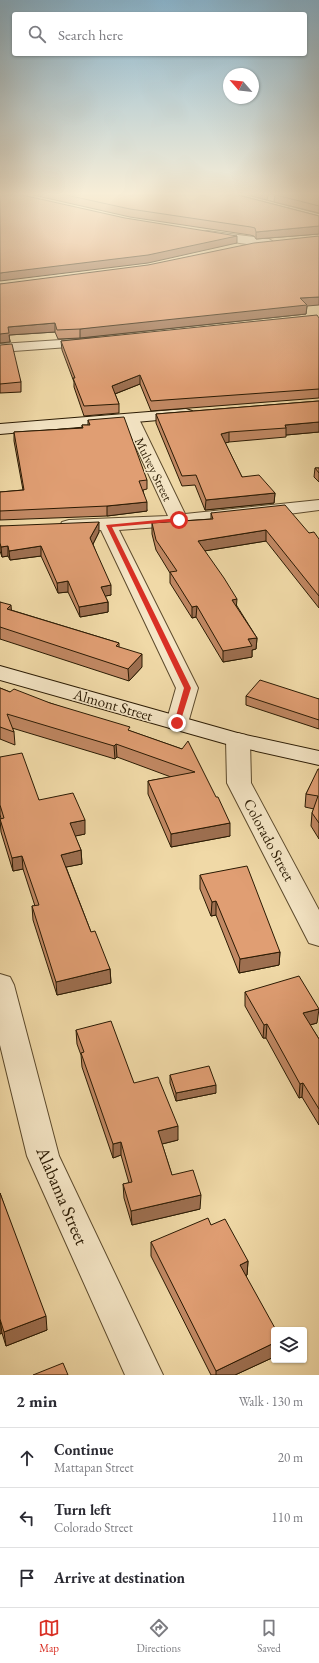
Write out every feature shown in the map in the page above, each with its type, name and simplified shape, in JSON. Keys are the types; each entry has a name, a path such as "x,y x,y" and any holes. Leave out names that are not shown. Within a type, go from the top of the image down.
{"street":[{"path":"0,348 103,340"},
{"path":"0,429 198,414"},
{"name":"Mulvey Street","path":"130,419 179,520"},
{"path":"53,527 179,520 317,508"},
{"path":"108,525 188,688 177,723"},
{"name":"Almont Street","path":"0,673 238,740 319,758"},
{"name":"Colorado Street","path":"238,740 239,783 319,936"},
{"name":"Alabama Street","path":"0,985 42,1156 144,1375"}],"building":[{"path":"0,259 114,259 0,273"},
{"path":"176,259 319,259 319,297 300,298 307,305 80,329 57,330 55,323 8,327 9,333 0,334 0,284 148,265"},
{"path":"317,315 319,318 319,389 151,401 140,375 112,386 119,404 84,406 61,341"},
{"path":"12,344 21,382 0,384 0,345"},
{"path":"319,401 319,422 285,425 286,428 229,432 221,434 242,477 259,475 275,493 206,500 196,475 182,476 156,414"},
{"path":"124,417 147,480 139,481 147,502 107,506 0,511 0,492 24,490 14,432 83,428 82,425 90,425 88,420"},
{"path":"285,505 309,533 314,532 319,539 319,596 266,530 198,541 237,599 232,600 257,638 248,639 252,646 223,651 197,606 192,607 170,572 177,571 156,540 152,523 213,519 211,513"},
{"path":"99,522 90,538 111,585 101,587 108,602 79,607 68,581 57,583 41,546 9,551 8,546 1,547 0,543 0,526"},
{"path":"0,602 11,605 7,609 119,643 116,646 142,654 128,669 0,627"},
{"path":"260,680 319,699 319,720 246,696"},
{"path":"0,688 10,692 14,689 50,703 130,727 128,730 182,749 188,741 230,823 171,834 148,781 195,772 116,744 114,746 7,714 14,732 0,727"},
{"path":"22,753 39,800 73,793 85,820 70,823 81,850 61,855 91,932 95,931 110,969 56,982 32,906 39,905 22,856 12,858 0,819 4,818 0,805 0,757"},
{"path":"318,769 319,823 312,813 318,796 306,794"},
{"path":"247,866 280,952 240,959 216,901 212,902 200,875"},
{"path":"299,976 319,1009 303,1013 319,1039 319,1109 303,1083 300,1084 267,1024 264,1025 245,992"},
{"path":"111,1021 134,1083 158,1077 178,1126 158,1131 172,1175 193,1170 201,1195 131,1211 123,1184 132,1182 121,1142 113,1144 81,1053 84,1052 76,1030"},
{"path":"209,1066 216,1085 176,1093 170,1075"},
{"path":"0,1193 46,1316 4,1332 0,1319"},
{"path":"208,1218 211,1225 225,1219 248,1261 240,1265 274,1327 271,1327 271,1344 216,1371 151,1242"},
{"path":"63,1363 68,1375 33,1375"}],"route":[{"path":"177,723 188,688 108,525 179,520"}]}
